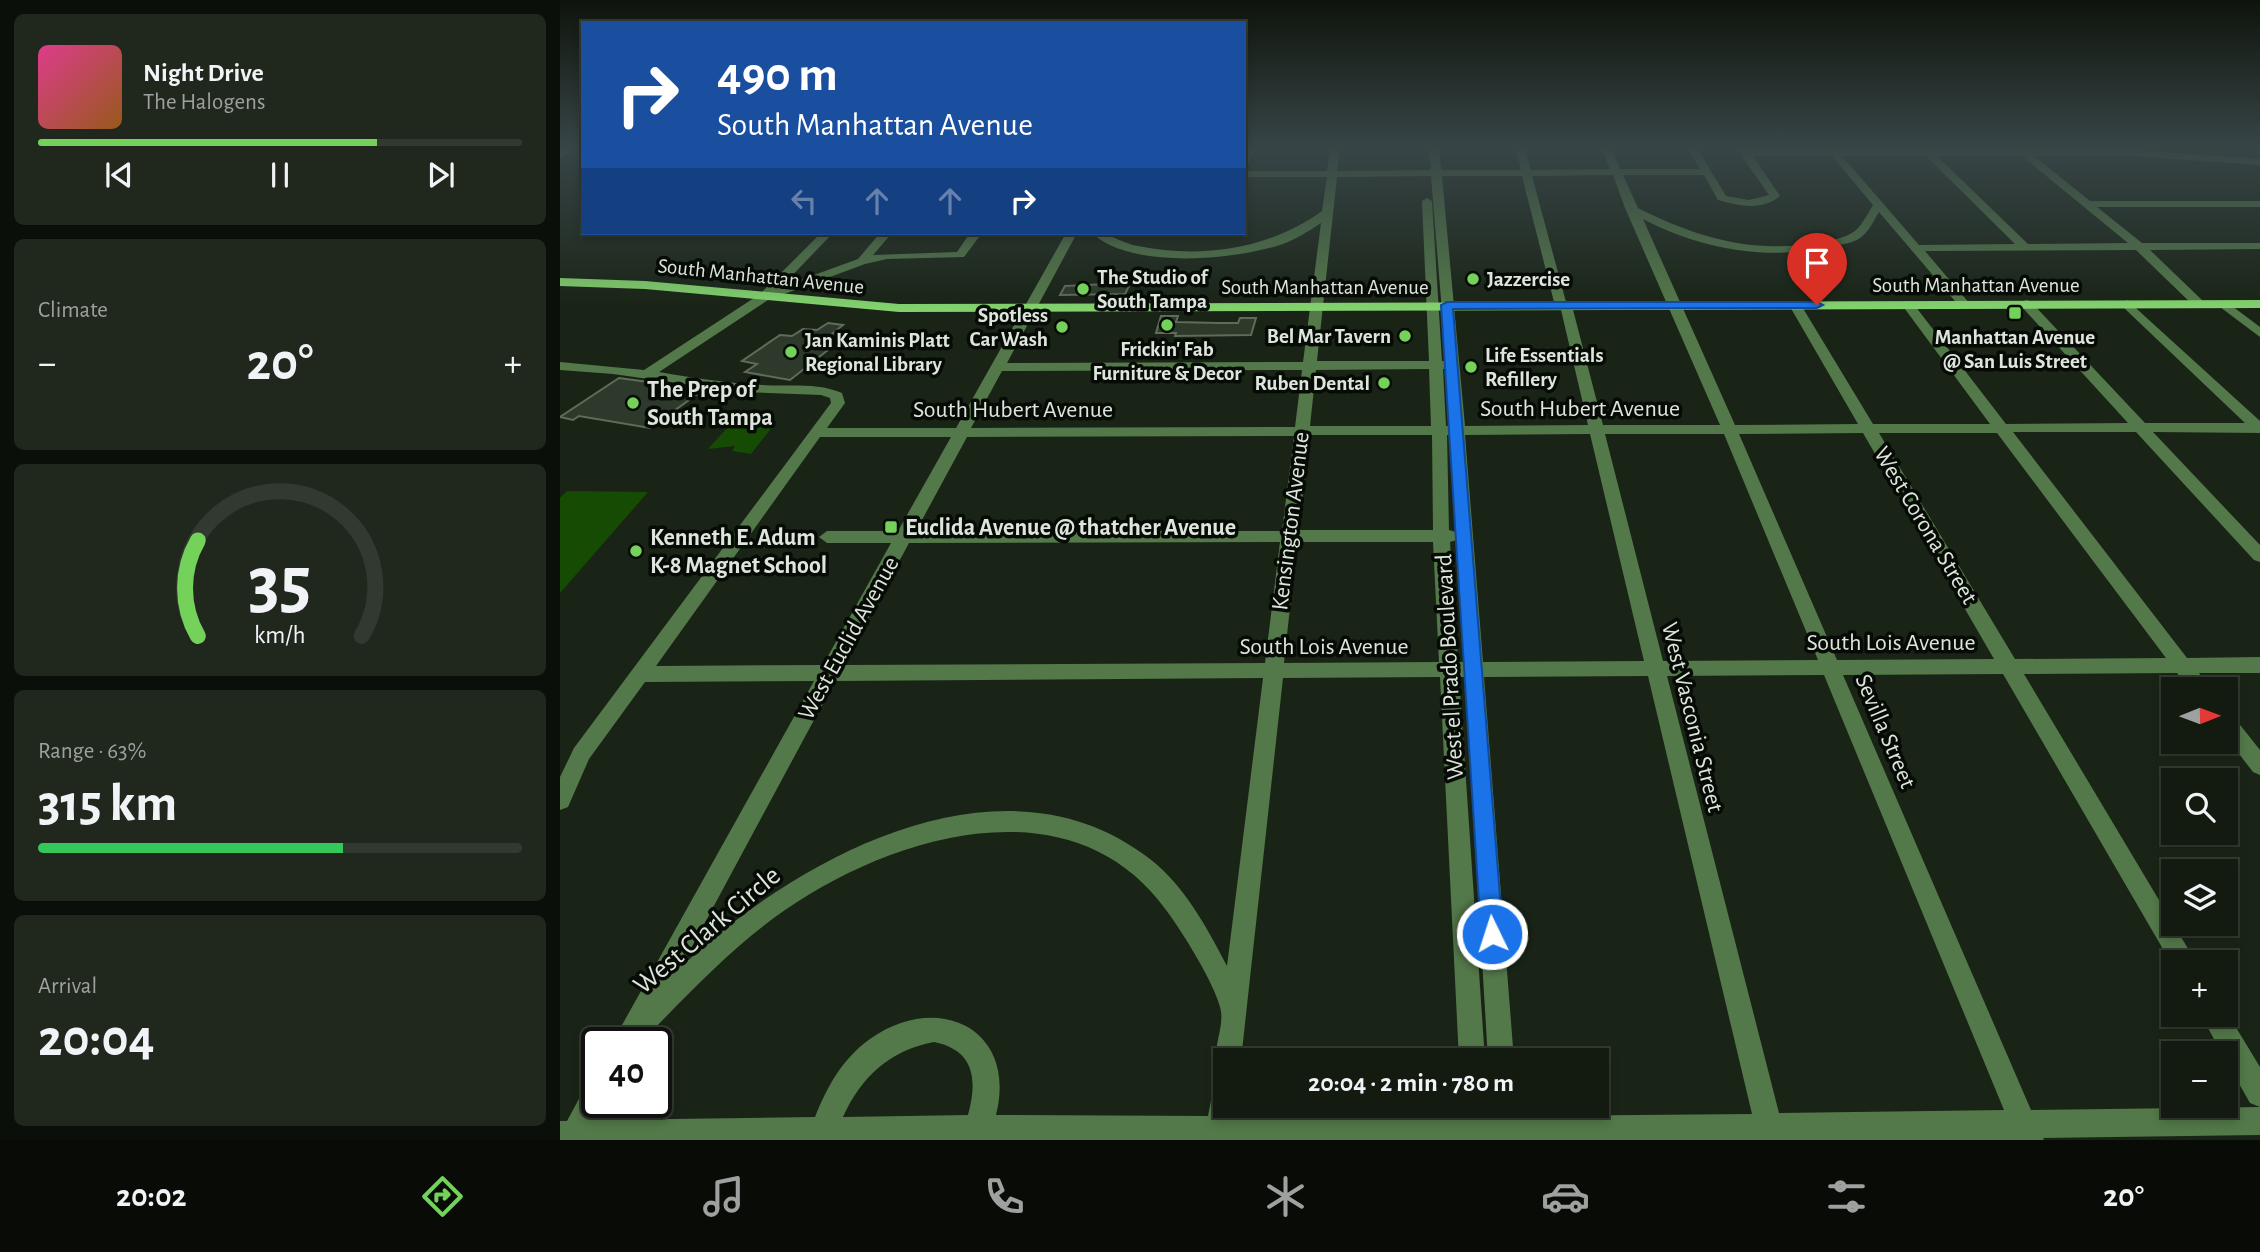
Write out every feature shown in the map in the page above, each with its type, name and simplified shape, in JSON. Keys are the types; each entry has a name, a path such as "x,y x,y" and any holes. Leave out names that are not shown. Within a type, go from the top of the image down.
{"main road":[{"name":"South Manhattan Avenue","path":"560,282 633,283 899,308 2260,304"}],"street":[{"name":"Kensington Avenue","path":"1229,1048 1329,201"},
{"name":"West el Prado Boulevard","path":"1432,201 1429,280 1439,305"},
{"name":"West Vasconia Street","path":"1534,201 1595,430 1770,1133"},
{"name":"Sevilla Street","path":"1627,201 1730,430 2026,1131"},
{"path":"1733,201 1743,204 1766,201"},
{"path":"1875,201 1964,304"},
{"path":"1978,201 2026,248"},
{"path":"2084,201 2140,247 2199,304"},
{"path":"2087,204 2260,204"},
{"path":"1630,208 1654,222 1706,242 1758,250 1810,248 1856,236 1878,205"},
{"path":"1101,235 1130,247 1174,252 1237,250 1278,242 1298,233 1328,212"},
{"name":"West el Prado Boulevard","path":"1433,222 1445,280 1439,305 1441,334 1448,431 1465,536 1500,1048"},
{"path":"1298,233 1326,236"},
{"path":"649,373 764,297 825,235"},
{"path":"862,261 884,235"},
{"path":"764,297 862,261 887,256 961,255 975,235"},
{"name":"West Euclid Avenue","path":"633,1027 1070,235"},
{"path":"1914,248 2260,246"},
{"path":"1429,280 1445,280"},
{"path":"1908,304 2192,677"},
{"path":"2026,304 2260,556"},
{"path":"2127,304 2259,428"},
{"path":"2224,304 2260,333"},
{"name":"West Corona Street","path":"1795,305 2177,950"},
{"path":"996,367 1444,365"},
{"path":"560,366 606,366 767,390 822,391 837,396 838,403 581,754 560,800"},
{"name":"South Hubert Avenue","path":"817,433 2259,428"},
{"name":"West el Prado Boulevard","path":"1448,431 1441,536 1471,1048"},
{"path":"827,537 1465,536"},
{"name":"South Lois Avenue","path":"640,674 2260,665"},
{"path":"2238,738 2260,766"},
{"name":"West Clark Circle","path":"638,1027 675,989 776,902 826,872 880,847 938,829 1004,821 1055,826 1092,836 1146,869 1189,922 1234,1007"},
{"path":"1460,858 1486,858"},
{"path":"2221,1027 2260,1093"},
{"path":"821,1135 852,1074 876,1051 905,1033 933,1028 958,1033 977,1047 985,1069 986,1093 977,1135"},
{"path":"569,1136 581,1118"},
{"path":"1220,1136 1222,1118"},
{"path":"569,1136 1220,1136 1476,1126 1770,1133 2026,1131 2260,1121"}],"green space":[{"path":"729,426 773,426 751,454 732,451 735,446 708,449"},
{"path":"567,491 648,492 560,593 560,498"}],"building":[{"path":"1110,280 1132,280 1125,294 1060,295 1065,286 1108,284"},
{"path":"1161,316 1178,316 1176,322 1218,323 1238,323 1240,318 1256,318 1251,335 1175,336 1176,333 1156,333"},
{"name":"Jan Kaminis Platt Regional Library","path":"828,323 843,325 833,333 847,335 790,380 745,372 757,364 742,361 780,335 792,336 803,329 817,330"},
{"name":"The Prep of South Tampa","path":"619,378 703,390 650,428 579,416 573,420 560,417"}],"place":[{"name":"Jazzercise","path":"1473,279"},
{"name":"The Studio of South Tampa","path":"1083,289"},
{"name":"Manhattan Avenue @ San Luis Street","path":"2015,313"},
{"name":"Frickin' Fab Furniture & Decor","path":"1167,325"},
{"name":"Spotless Car Wash","path":"1062,327"},
{"name":"Bel Mar Tavern","path":"1405,336"},
{"name":"Jan Kaminis Platt Regional Library","path":"791,352"},
{"name":"Life Essentials Refillery","path":"1471,367"},
{"name":"Ruben Dental","path":"1384,383"},
{"name":"The Prep of South Tampa","path":"633,403"},
{"name":"Euclida Avenue @ thatcher Avenue","path":"891,527"},
{"name":"Kenneth E. Adum K-8 Magnet School","path":"636,551"}],"route":[{"path":"1492,934 1447,305 1817,305"}]}
